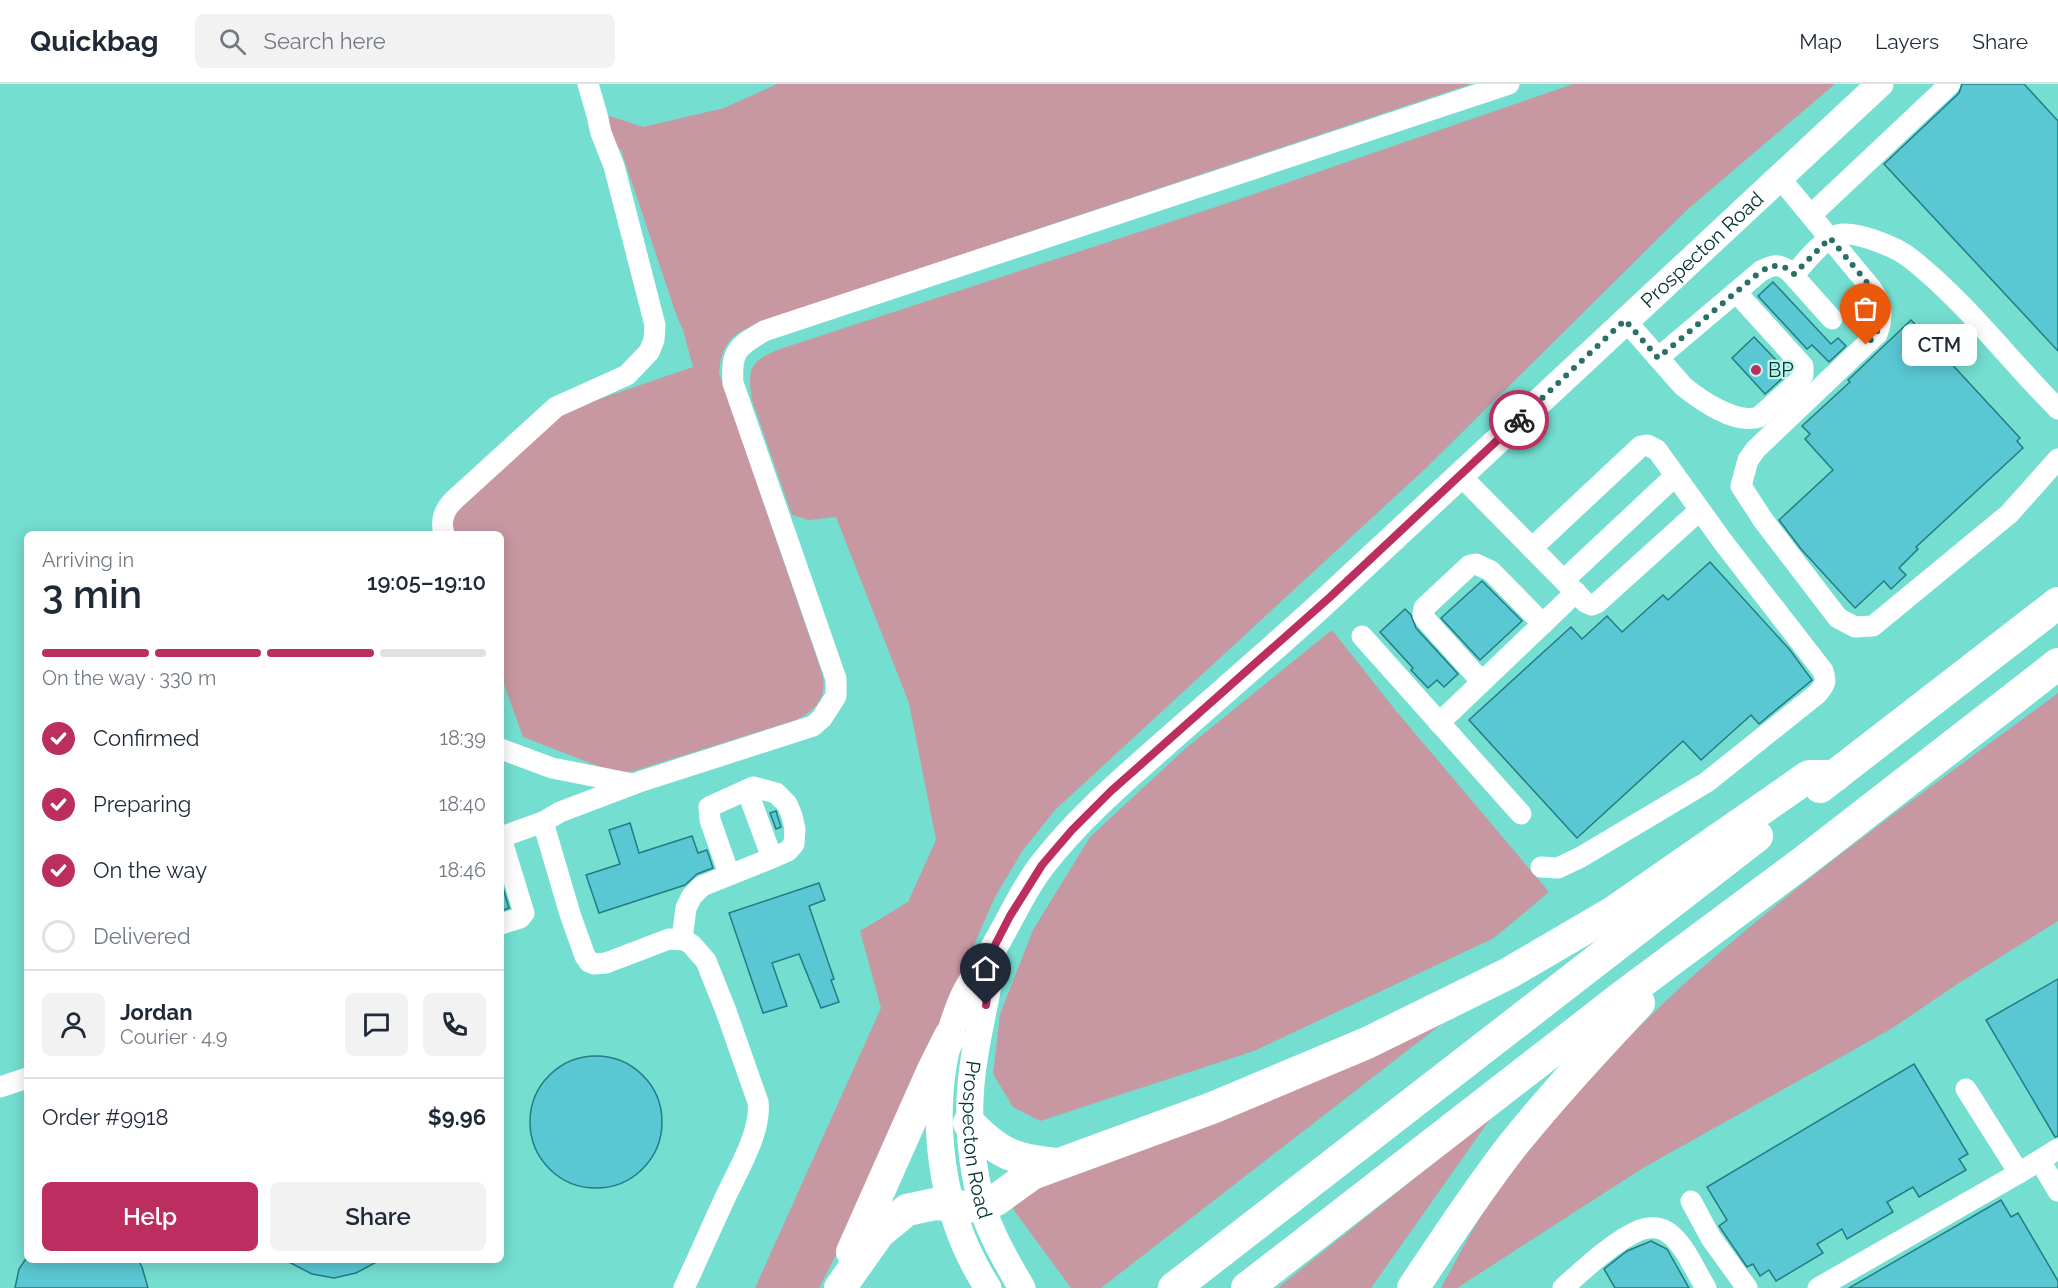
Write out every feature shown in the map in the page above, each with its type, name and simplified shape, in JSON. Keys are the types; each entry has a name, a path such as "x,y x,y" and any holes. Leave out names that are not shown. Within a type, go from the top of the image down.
{"highway":[{"path":"1174,1288 2058,603"},
{"path":"1247,1288 1614,1003 1844,830 2058,664"},
{"path":"838,1288 879,1233 907,1210 920,1206 982,1206 996,1200 1032,1174 1222,1104 1367,1043 1488,983 1615,911 1809,776 1835,776"},
{"path":"1413,1288 1445,1238 1513,1146 1593,1051 1702,937"},
{"path":"838,1288 932,1072 950,1036"},
{"path":"969,1122 984,1138 1012,1156 1026,1161 1057,1164"}],"main road":[{"name":"Prospecton Road","path":"987,1288 966,1250 950,1205 942,1162 939,1126 941,1086 950,1036 962,998 1042,865 1072,830 1111,791 1329,598 1880,84"},
{"name":"Prospecton Road","path":"994,947 986,1005 975,1053 969,1122 982,1206 1022,1288"}],"lane":[{"path":"443,531 443,516 454,500 556,407 627,375 650,352 654,340 655,325 617,177 601,133 588,84"},
{"path":"504,836 634,784 813,726 822,718 836,696 836,679 820,630 733,383 732,365 736,352 742,346 764,332 1509,84"},
{"path":"1811,215 1950,84"},
{"path":"1779,177 1878,298 1881,308 1877,334 1756,449 1748,460 1741,486 1763,520 1838,618 1855,627 1873,627 2009,514 2058,459"},
{"path":"1794,274 1830,238 1845,234 1894,248 1910,258 1943,288 2058,409"},
{"path":"1658,358 1761,271 1774,265 1782,266 1794,274 1832,319"},
{"path":"1625,320 1683,386 1701,399 1746,420 1759,417 1799,381 1804,370 1803,366 1736,292"},
{"path":"1532,549 1641,446 1647,445 1657,450 1823,671 1826,680 1824,686 1770,733 1707,782 1581,857 1558,868 1541,867"},
{"path":"1460,475 1588,604 1594,605 1700,510"},
{"path":"1439,723 1543,624 1570,586 1676,476"},
{"path":"1482,682 1426,620 1423,615 1424,608 1470,565 1476,564 1491,571 1543,624"},
{"path":"1362,636 1521,814"},
{"path":"504,750 552,768 634,784"},
{"path":"682,939 684,917 692,896 702,886 788,851 794,844 795,829 792,816 787,804 776,793 753,787 709,807 710,820 729,874"},
{"path":"747,790 772,858"},
{"path":"543,822 570,914 589,962 606,963 669,939 682,939 692,945 706,961 726,1011 759,1111 748,1148 684,1288"},
{"path":"504,847 524,913 520,918 504,923"},
{"path":"0,1087 24,1079"},
{"path":"1966,1089 2019,1173"},
{"path":"1818,1288 2058,1149"},
{"path":"2040,1161 2058,1191"},
{"path":"1691,1201 1711,1238 1748,1288"},
{"path":"1563,1288 1622,1241 1640,1230 1653,1227 1664,1230 1678,1243 1706,1288"}],"shaded area":[{"path":"777,84 1471,84 772,318 735,336 724,350 719,373 822,673 822,696 815,707 796,720 621,775 523,737 504,684 504,531 449,531 446,522 564,411 693,367 683,330 621,150 608,135 608,127 610,116 643,127 724,108"},
{"path":"1573,84 1835,84 1688,209 1425,469 1055,810 1023,850 995,897 852,1224 819,1288 755,1288 881,1008 860,931 908,902 936,840 909,703 836,517 809,520 792,515 752,400 750,380 753,367 762,358 780,349 1231,202"},
{"path":"1332,630 1397,712 1549,892 1494,938 1254,1051 1040,1121 1013,1107 993,1074 1000,1014 1033,930 1090,837 1186,748"},
{"path":"2058,693 2058,921 1891,1029 1643,1168 1457,1288 1441,1288 1483,1212 1507,1176 1596,1072 1655,1011 1784,898"},
{"path":"1479,995 1101,1288 1071,1288 1013,1209 1031,1177"},
{"path":"1493,1115 1371,1288 1278,1288"}],"building":[{"path":"1962,84 2024,84 2058,121 2058,351 1884,164 1959,93"},
{"path":"1773,282 1831,344 1838,338 1846,346 1829,362 1812,345 1807,349 1758,296"},
{"path":"1911,320 2020,438 2017,441 2023,448 1916,547 1918,549 1899,568 1906,575 1891,589 1884,581 1855,608 1801,549 1779,520 1833,470 1805,439 1810,434 1802,426 1850,382 1848,380"},
{"path":"1754,337 1777,361 1774,364 1785,376 1765,394 1732,358"},
{"path":"1710,562 1790,650 1812,680 1759,724 1751,715 1701,760 1683,741 1577,838 1469,720 1571,627 1582,639 1607,616 1622,632 1663,595 1668,600"},
{"path":"1482,581 1522,621 1480,660 1441,618"},
{"path":"1405,609 1411,615 1416,628 1458,674 1444,687 1437,680 1428,688 1380,632"},
{"path":"776,811 781,827 776,829 770,813"},
{"path":"630,823 639,853 692,836 698,853 707,850 713,868 697,874 685,885 599,913 586,875 620,864 609,830"},
{"path":"819,883 825,900 809,906 834,979 831,980 839,1002 821,1008 799,954 772,963 787,1006 763,1013 729,913"},
{"path":"504,891 509,908 504,910"},
{"path":"2058,979 2058,1136 2055,1137 1986,1020"},
{"path":"596,1056 621,1061 643,1075 657,1097 662,1122 657,1147 643,1169 621,1183 596,1188 571,1183 549,1169 535,1147 530,1122 535,1097 549,1075 571,1061"},
{"path":"1914,1064 1968,1154 1959,1159 1966,1170 1919,1197 1913,1187 1887,1202 1893,1212 1847,1239 1842,1229 1817,1244 1823,1253 1776,1281 1769,1270 1760,1276 1753,1264 1747,1267 1719,1226 1727,1220 1707,1187"},
{"path":"2001,1200 2011,1217 2018,1213 2058,1281 2058,1288 1849,1288"},
{"path":"1651,1241 1667,1249 1689,1288 1615,1288 1604,1269 1627,1251"},
{"path":"24,1262 140,1263 148,1288 15,1288 19,1269"},
{"path":"291,1263 374,1263 356,1273 334,1278 312,1274"}],"way so far":[{"path":"1519,420 1625,320 1658,358 1761,271 1774,265 1782,266 1794,274 1830,238 1878,298 1882,317 1880,326 1877,334 1866,345"}],"place":[{"name":"CTM","path":"1866,345"},
{"name":"BP","path":"1756,370"}],"route":[{"path":"986,1005 994,947 1022,895 1042,865 1072,830 1111,791 1329,598 1519,420"}]}
